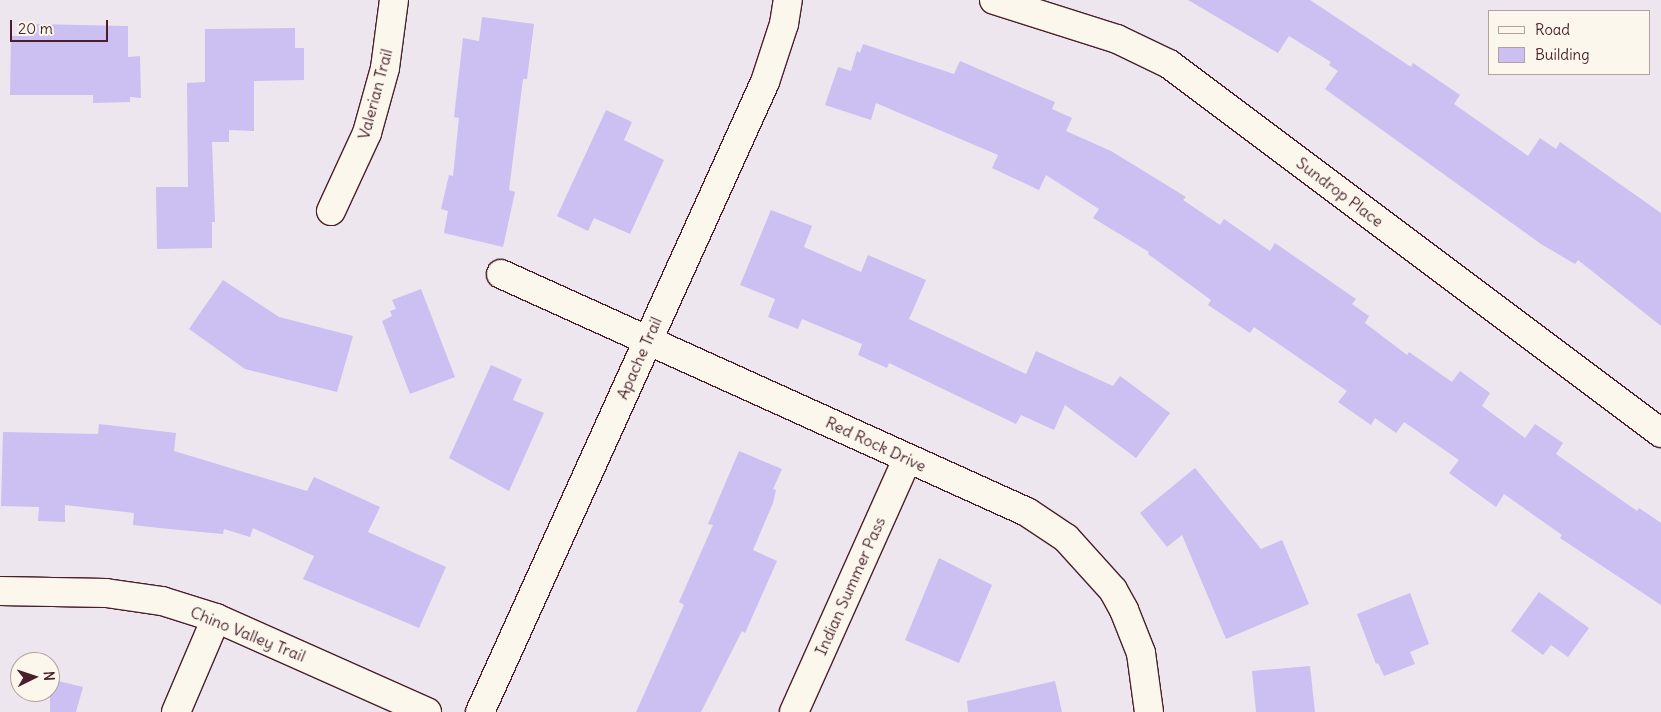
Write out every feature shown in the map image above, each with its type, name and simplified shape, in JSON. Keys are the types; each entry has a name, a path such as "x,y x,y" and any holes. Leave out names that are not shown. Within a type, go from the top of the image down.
{"street":[{"name":"Valerian Trail","path":"331,211 367,133 385,68 394,0"},
{"name":"Apache Trail","path":"480,712 765,82 784,24 788,0"},
{"name":"Sundrop Place","path":"994,0 1117,39 1169,64 1661,433"},
{"name":"Red Rock Drive","path":"501,274 648,338 907,459 1028,512 1066,538 1113,590 1124,610 1141,653 1149,712"},
{"name":"Indian Summer Pass","path":"794,712 907,459"},
{"name":"Chino Valley Trail","path":"0,591 106,593 162,601 216,618 427,712"},
{"path":"176,712 216,618"}],"building":[{"path":"1188,0 1310,0 1411,67 1413,63 1460,95 1454,104 1528,156 1540,138 1556,149 1560,142 1661,213 1661,326 1578,260 1575,264 1541,244 1325,89 1338,71 1329,65 1331,62 1289,36 1278,53"},
{"path":"482,17 534,24 527,79 523,79 509,190 515,192 503,247 444,233 448,211 441,209 449,175 453,176 459,118 454,117 463,38 479,41"},
{"path":"34,24 128,26 128,57 140,56 141,98 130,97 130,102 93,103 93,95 10,95 11,36 34,36"},
{"path":"295,28 295,48 304,48 304,80 254,81 254,131 229,130 229,142 212,142 215,222 212,222 212,248 157,249 156,187 188,187 187,83 205,82 205,29"},
{"path":"863,44 954,74 960,61 1055,102 1052,109 1072,118 1066,131 1111,151 1186,197 1183,200 1220,225 1224,219 1270,251 1275,243 1356,299 1352,304 1369,316 1365,323 1407,355 1409,352 1452,382 1460,371 1490,393 1482,406 1525,438 1535,424 1563,443 1556,454 1637,511 1639,508 1661,523 1661,605 1560,538 1562,535 1504,494 1496,507 1449,473 1459,460 1404,422 1396,433 1375,418 1371,425 1338,402 1347,391 1254,327 1250,333 1208,305 1211,300 1148,254 1149,252 1093,218 1099,209 1046,175 1039,190 992,168 998,155 876,103 871,120 825,105 838,67 851,71 857,51 860,53"},
{"path":"606,110 632,122 624,140 664,160 630,234 594,218 588,231 557,216"},
{"path":"771,210 812,226 804,247 861,272 868,255 926,280 909,319 1026,374 1036,351 1113,386 1120,376 1170,413 1136,458 1065,405 1054,430 1021,415 1016,424 889,363 887,368 858,355 862,344 802,319 798,329 768,317 775,299 740,285"},
{"path":"223,280 279,317 353,336 337,392 245,369 189,329"},
{"path":"421,289 455,377 410,394 382,321 392,316 390,311 396,309 392,300"},
{"path":"491,365 522,379 513,400 544,413 509,491 449,458"},
{"path":"99,424 176,433 174,451 307,491 314,477 380,507 368,532 446,567 419,628 303,579 314,556 253,528 250,537 224,529 223,534 133,525 134,513 65,505 65,522 38,521 39,507 1,506 3,432 98,434"},
{"path":"739,451 782,469 773,489 776,490 773,503 753,550 777,561 745,633 742,631 701,712 636,712 684,605 679,602 713,525 708,524"},
{"path":"1195,468 1261,549 1282,540 1309,604 1226,639 1182,535 1167,547 1140,513"},
{"path":"939,558 992,585 959,663 905,640"},
{"path":"1539,592 1589,628 1568,657 1551,645 1543,655 1511,631"},
{"path":"1410,593 1429,644 1410,652 1415,664 1384,676 1378,663 1376,664 1357,614"},
{"path":"1310,666 1315,712 1256,712 1252,671"},
{"path":"60,681 83,687 76,712 50,712 50,702 60,702"},
{"path":"1055,681 1062,712 968,712 967,701"}]}
